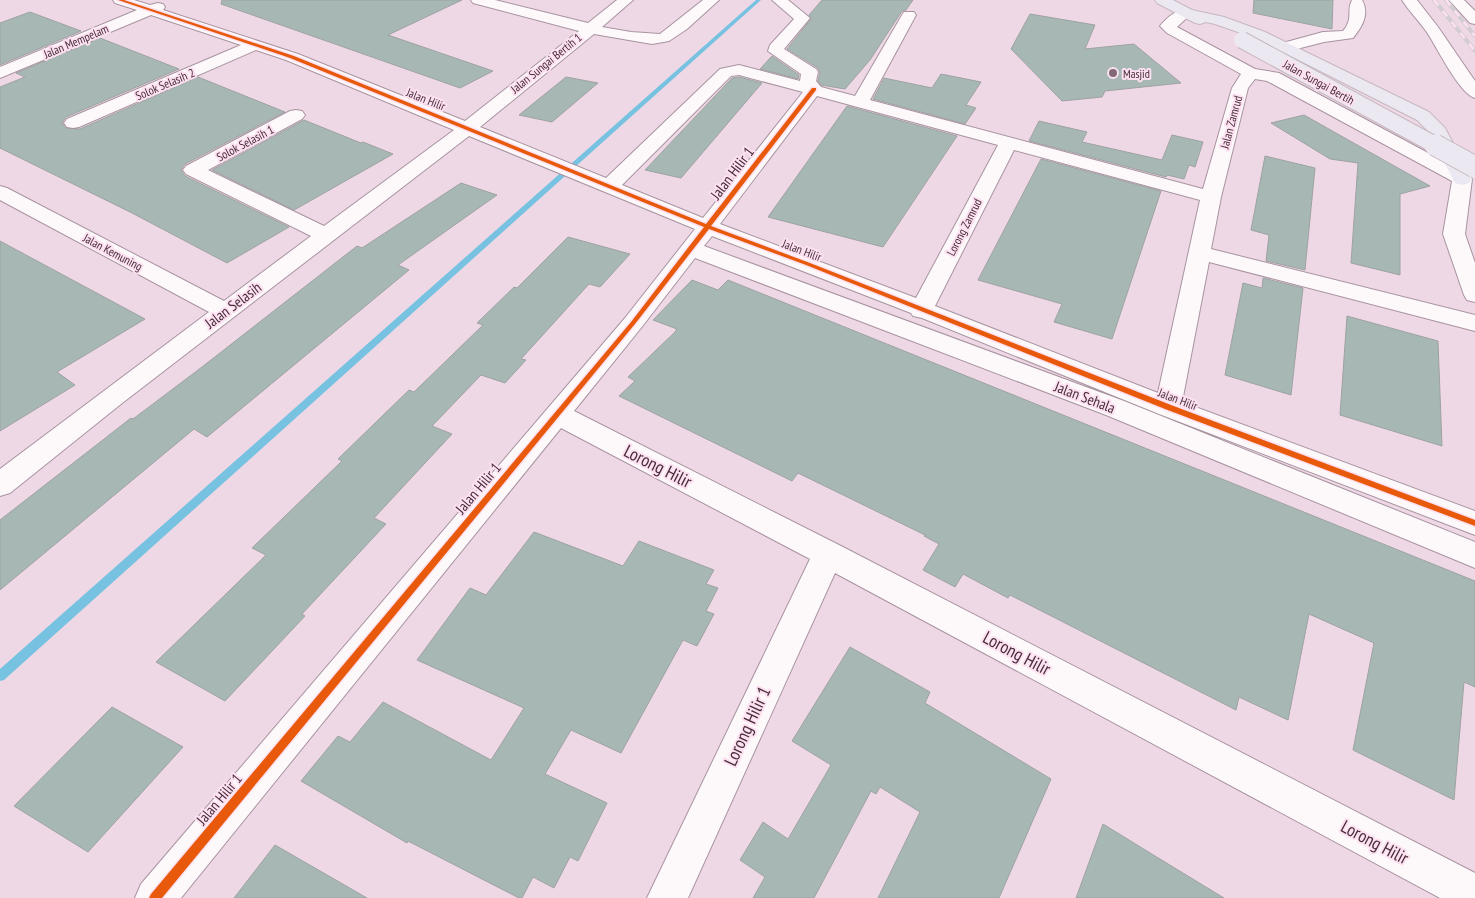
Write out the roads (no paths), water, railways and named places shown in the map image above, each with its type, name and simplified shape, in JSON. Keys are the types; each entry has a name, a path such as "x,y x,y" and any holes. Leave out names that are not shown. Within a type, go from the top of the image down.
{"main road":[{"name":"Jalan Sungai Bertih","path":"1162,0 1242,40 1468,185"},
{"path":"1185,13 1235,25 1423,116 1436,128 1468,185"}],"street":[{"name":"Jalan Hilir","path":"120,0 257,44 568,169 608,187 700,238 808,264 921,311 1168,407 1475,523"},
{"path":"478,0 589,28 652,41 664,38 712,0"},
{"name":"Jalan Sungai Bertih 1","path":"468,128 589,28 626,0"},
{"path":"779,0 803,18 776,48 776,51 810,72 808,82 814,89"},
{"path":"1409,0 1434,30 1457,69 1475,93"},
{"path":"1456,0 1475,20"},
{"name":"Jalan Mempelam","path":"0,73 168,3"},
{"path":"1285,48 1323,37 1348,35 1357,24 1357,3"},
{"path":"1185,13 1168,26 1172,30 1251,73 1273,77 1468,185 1454,234 1475,295"},
{"path":"860,102 909,15"},
{"name":"Solok Selasih 2","path":"73,124 257,44"},
{"path":"608,187 726,72 739,70 1211,197"},
{"name":"Jalan Zamrud","path":"1168,407 1211,197 1240,88 1245,77 1251,73"},
{"name":"Jalan Hilir 1","path":"154,898 633,323 814,89"},
{"name":"Solok Selasih 1","path":"296,115 193,170 326,235"},
{"name":"Jalan Selasih","path":"0,485 225,311 468,128"},
{"name":"Lorong Zamrud","path":"921,311 1008,143"},
{"name":"Jalan Kemuning","path":"0,192 225,311"},
{"name":"Jalan Sehala","path":"700,238 1475,555"},
{"path":"1201,253 1475,323"},
{"name":"Lorong Hilir","path":"557,414 828,554 1475,895"},
{"name":"Lorong Hilir 1","path":"667,898 828,554"}],"waterway":[{"path":"0,676 759,0"}],"railway":[{"path":"1434,0 1475,51"},
{"path":"1446,0 1475,36"}],"place":[{"name":"Masjid","path":"1113,73"}]}
